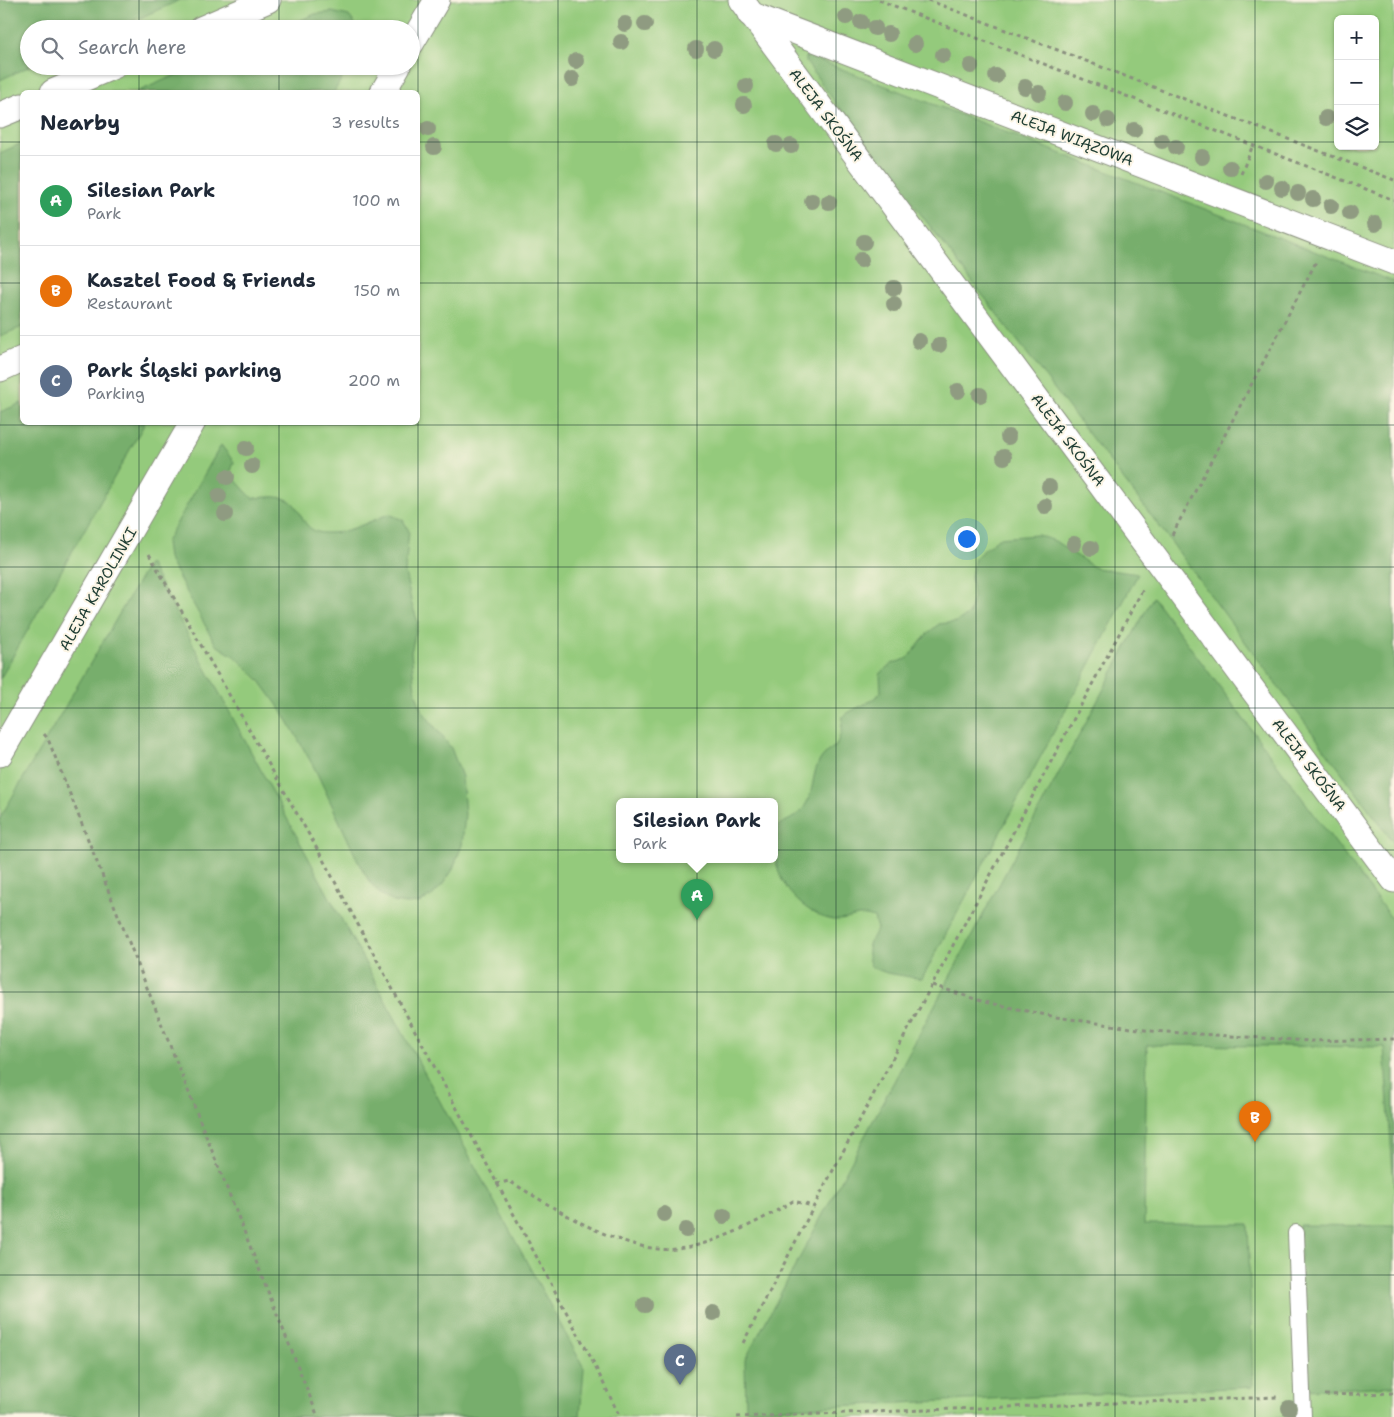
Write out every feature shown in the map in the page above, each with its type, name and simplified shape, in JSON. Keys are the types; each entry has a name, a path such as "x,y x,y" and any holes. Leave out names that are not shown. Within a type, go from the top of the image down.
{"street":[{"path":"222,20 268,0"},
{"path":"420,29 437,0"},
{"name":"ALEJA WIĄZOWA","path":"746,7 1394,262"},
{"name":"ALEJA SKOŚNA","path":"746,7 1394,880"},
{"path":"58,90 93,75"},
{"path":"384,90 393,75"},
{"path":"0,115 20,107"},
{"path":"0,369 20,360"},
{"name":"ALEJA KAROLINKI","path":"0,754 134,527 191,425"}],"lane":[{"path":"1296,1233 1303,1417"}],"path":[{"path":"879,0 1394,200"},
{"path":"928,0 1394,180"},
{"path":"743,1343 1329,237"},
{"path":"134,527 320,854 591,1358 620,1417"},
{"path":"25,712 48,739 318,1417"},
{"path":"932,985 984,1002 1056,1017 1152,1031 1312,1041 1394,1039"},
{"path":"496,1184 509,1181 598,1231 659,1249 686,1246 715,1239 756,1224 793,1201 814,1206"},
{"path":"738,1417 1394,1392"}],"green space":[{"path":"0,0 1394,0 1394,1417 0,1417"},
{"path":"0,0 180,0 135,20 20,20 20,71 0,80"},
{"path":"332,12 349,16 352,20 301,20 315,14"},
{"path":"808,56 1394,282 1394,843 1169,539 835,102 806,62 806,57"},
{"path":"176,75 344,75 335,90 142,90"},
{"path":"20,144 20,328 0,336 0,153"},
{"path":"20,404 20,425 144,425 0,679 0,412"},
{"path":"221,445 234,462 230,474 252,498 276,497 290,501 307,525 318,532 334,533 342,531 389,514 403,520 409,531 405,572 412,605 418,622 411,652 415,690 421,709 451,748 462,777 465,814 462,845 452,871 433,895 419,903 406,904 394,902 380,894 369,881 316,771 284,714 260,681 237,658 216,645 168,558 166,542"},
{"path":"1038,535 1055,541 1095,568 1138,574 922,979 887,973 871,967 869,961 868,947 877,929 874,918 859,916 833,920 818,915 798,901 783,883 777,863 779,825 797,815 807,802 820,760 836,746 841,733 843,716 872,700 881,692 880,674 893,663 907,659 928,633 939,624 956,622 969,614 973,597 971,576 975,558 998,538"},
{"path":"149,563 584,1368 580,1416 0,1417 0,818"},
{"path":"1153,597 1394,922 1394,1186 1384,1047 1147,1045 1144,1224 1248,1224 1253,1387 746,1410 745,1360"},
{"path":"1299,1225 1394,1226 1394,1386 1305,1390"}],"place":[{"name":"Silesian Park","path":"697,920"},
{"name":"Kasztel Food & Friends","path":"1255,1142"},
{"name":"Park Śląski parking","path":"680,1385"}]}
